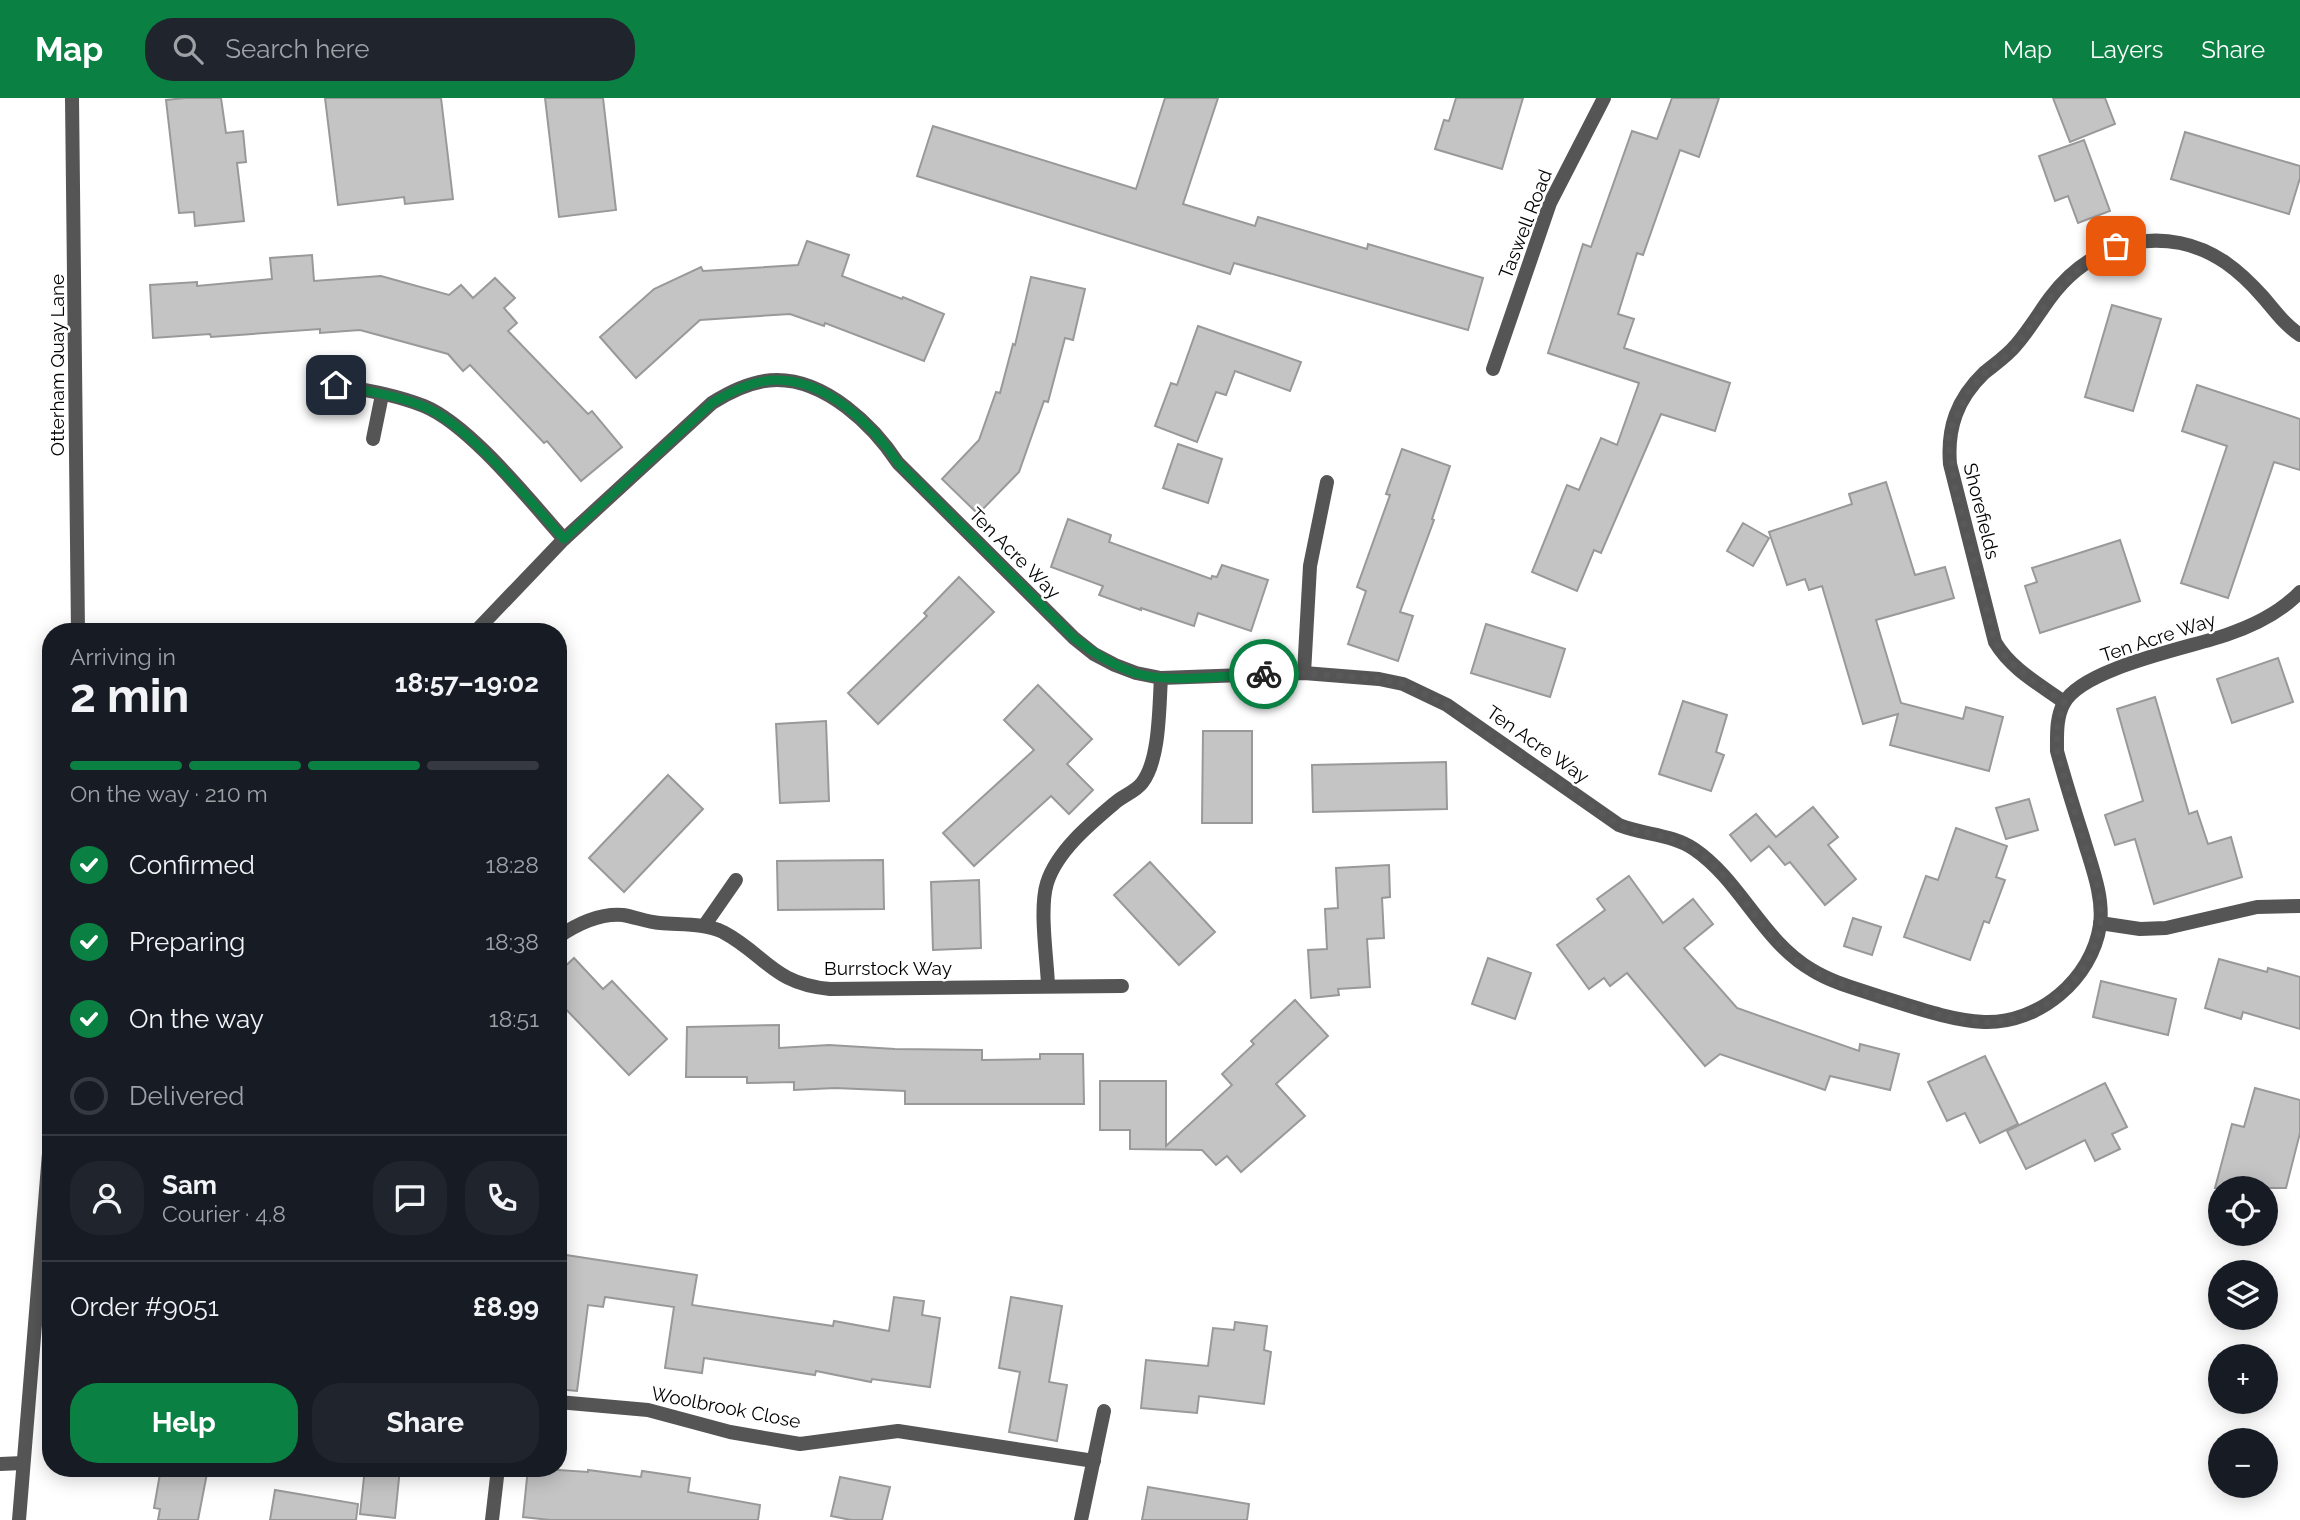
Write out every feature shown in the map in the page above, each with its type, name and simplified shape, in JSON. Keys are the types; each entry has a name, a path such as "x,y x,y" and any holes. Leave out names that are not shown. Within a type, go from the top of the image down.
{"street":[{"name":"Otterham Quay Lane","path":"72,98 78,623"},
{"name":"Taswell Road","path":"1493,369 1550,203 1604,98"},
{"name":"Shorefields","path":"2064,702 2015,667 1995,642 1950,464 1948,440 1968,392 1984,374 2014,349 2052,296 2086,262 2100,253 2137,242 2155,239 2206,250 2233,268 2261,295 2285,325 2300,335"},
{"path":"313,380 382,394 426,407 450,422 512,481 564,539"},
{"name":"Ten Acre Way","path":"484,623 564,539 712,403 733,390 776,380 812,387 831,398 876,435 898,463 1074,638 1115,665 1136,674 1161,678 1304,673 1379,679 1404,684 1447,705 1619,825 1635,832 1672,838 1695,849 1715,868 1769,933 1811,970 1835,982 1911,1007 1965,1020 1987,1022 2007,1020 2042,1007 2074,982 2096,943 2100,923 2096,879 2057,751 2057,729 2064,702 2077,688 2132,663 2227,635 2254,624 2280,610 2300,592"},
{"path":"373,439 382,394"},
{"path":"1304,673 1310,566 1327,482"},
{"path":"1048,985 1044,904 1046,884 1066,850 1116,802 1143,782 1154,747 1161,678"},
{"path":"704,926 736,880"},
{"path":"2100,923 2140,929 2166,928 2257,907 2300,905"},
{"name":"Burrstock Way","path":"567,930 604,916 622,915 654,923 704,926 732,938 779,974 811,987 830,989 1122,986"},
{"path":"19,1520 42,1236"},
{"name":"Woolbrook Close","path":"567,1403 648,1410 730,1432 800,1444 898,1431 1094,1461"},
{"path":"1082,1520 1104,1411"},
{"path":"0,1464 23,1463"},
{"path":"492,1520 498,1477"}],"building":[{"path":"221,98 226,133 243,131 246,162 237,163 244,221 195,226 194,212 179,213 166,100"},
{"path":"325,98 441,98 453,199 405,204 404,197 338,205"},
{"path":"545,98 603,98 616,210 559,217"},
{"path":"1165,98 1218,98 1183,204 1255,226 1258,217 1367,249 1368,244 1483,278 1468,330 1234,263 1230,274 917,176 933,126 1136,189"},
{"path":"1456,98 1523,98 1502,169 1435,149 1444,120 1449,121"},
{"path":"1672,98 1719,98 1699,157 1680,150 1643,255 1637,253 1618,314 1634,319 1624,348 1730,383 1715,431 1661,414 1601,553 1594,550 1577,591 1532,572 1567,485 1579,490 1601,438 1617,445 1639,383 1548,353 1583,244 1591,247 1632,131 1657,139"},
{"path":"2053,98 2105,98 2115,124 2070,142"},
{"path":"2185,132 2300,166 2300,178 2289,214 2171,179"},
{"path":"2084,140 2110,211 2078,223 2068,196 2055,201 2039,156"},
{"path":"807,241 849,255 842,276 944,314 924,361 825,323 824,326 790,314 700,320 636,378 600,337 654,289 701,267 703,271 798,265"},
{"path":"312,255 314,281 381,276 449,295 461,285 473,298 495,278 515,298 504,308 517,323 508,331 588,414 592,411 622,447 581,481 547,441 544,443 470,365 463,371 448,354 360,330 320,333 320,329 211,337 210,334 153,338 150,285 197,282 197,286 272,279 270,258"},
{"path":"1031,277 1085,289 1073,340 1065,338 1048,402 1044,401 1019,472 978,514 942,479 979,440 996,392 1000,393"},
{"path":"2112,305 2161,319 2133,411 2085,397"},
{"path":"1198,326 1301,362 1290,391 1235,371 1226,395 1216,392 1197,442 1155,426 1171,383 1177,385"},
{"path":"2197,385 2300,419 2300,470 2274,462 2228,598 2181,583 2227,446 2182,431"},
{"path":"1178,444 1222,459 1208,503 1163,488"},
{"path":"1402,449 1450,466 1432,519 1434,520 1400,612 1413,616 1398,661 1348,644 1366,591 1357,587 1390,495 1386,494"},
{"path":"1886,482 1915,575 1945,567 1954,598 1876,620 1901,703 1963,719 1966,707 2003,717 1989,771 1890,745 1898,714 1863,724 1822,586 1809,590 1805,579 1787,585 1769,532 1852,504 1849,494"},
{"path":"1068,519 1111,535 1109,542 1211,579 1212,576 1217,577 1222,565 1268,580 1251,631 1198,613 1194,626 1141,610 1099,595 1103,586 1051,567"},
{"path":"1743,523 1769,538 1753,566 1727,551"},
{"path":"2120,540 2140,601 2040,633 2025,586 2037,582 2032,568"},
{"path":"959,577 994,612 878,724 848,693 927,616 924,613"},
{"path":"1486,624 1565,649 1550,697 1471,673"},
{"path":"2278,658 2293,702 2232,723 2217,679"},
{"path":"1038,685 1092,739 1067,764 1093,790 1069,814 1051,796 974,866 943,833 1034,750 1004,720"},
{"path":"2155,697 2189,814 2197,811 2208,844 2231,837 2242,877 2154,904 2135,839 2115,845 2105,815 2143,801 2117,709"},
{"path":"1683,701 1727,715 1716,752 1724,755 1711,791 1659,774"},
{"path":"826,721 829,801 780,803 776,724"},
{"path":"1203,731 1252,731 1252,823 1202,823"},
{"path":"1446,762 1447,809 1313,812 1312,765"},
{"path":"668,775 703,809 624,892 589,858"},
{"path":"2029,799 2038,830 2006,839 1996,808"},
{"path":"1813,807 1838,837 1828,845 1856,879 1825,905 1790,862 1785,865 1769,846 1751,861 1730,835 1756,814 1776,837"},
{"path":"1956,828 2007,846 1996,877 2005,880 1989,923 1984,921 1970,960 1904,937 1926,876 1938,880"},
{"path":"883,860 884,909 778,910 777,861"},
{"path":"1150,862 1215,932 1179,965 1114,895"},
{"path":"1389,865 1390,897 1382,898 1384,938 1367,939 1370,987 1338,989 1339,995 1311,998 1308,950 1327,949 1325,909 1338,908 1336,868"},
{"path":"1629,876 1663,923 1693,899 1713,924 1684,948 1737,1008 1859,1051 1860,1044 1899,1054 1890,1090 1830,1076 1825,1090 1720,1054 1705,1066 1627,973 1610,986 1604,978 1589,989 1557,945 1605,910 1597,899"},
{"path":"979,880 981,948 933,950 931,882"},
{"path":"1853,918 1881,927 1872,955 1844,946"},
{"path":"574,958 603,989 612,981 667,1039 629,1075 567,1010 567,965"},
{"path":"1488,958 1531,973 1515,1019 1472,1004"},
{"path":"2219,959 2267,972 2268,968 2300,977 2300,1029 2243,1012 2241,1019 2205,1008"},
{"path":"2101,981 2176,999 2168,1035 2093,1017"},
{"path":"1295,1000 1328,1036 1276,1084 1305,1116 1241,1172 1227,1156 1216,1165 1202,1150 1130,1149 1130,1130 1100,1130 1100,1081 1166,1081 1166,1146 1232,1085 1222,1074 1254,1044 1251,1041"},
{"path":"779,1025 779,1048 829,1045 982,1050 982,1060 1040,1059 1040,1054 1083,1054 1084,1104 905,1104 905,1091 835,1088 794,1090 794,1082 747,1083 747,1077 686,1077 687,1027"},
{"path":"1985,1056 2018,1124 1980,1143 1965,1113 1947,1121 1928,1082"},
{"path":"2105,1083 2127,1127 2112,1134 2120,1149 2095,1161 2085,1140 2026,1169 2007,1131"},
{"path":"2255,1088 2300,1100 2300,1133 2286,1188 2278,1188 2278,1176 2218,1176 2232,1124 2244,1127"},
{"path":"567,1255 697,1275 692,1305 833,1326 834,1321 889,1331 894,1297 924,1301 922,1315 940,1318 930,1387 872,1379 871,1382 816,1371 815,1375 704,1358 702,1373 665,1368 674,1307 605,1297 603,1307 588,1305 577,1391 567,1390"},
{"path":"1011,1297 1062,1306 1049,1382 1067,1385 1057,1441 1009,1432 1020,1372 999,1368"},
{"path":"1235,1322 1267,1326 1264,1350 1271,1352 1264,1404 1199,1396 1197,1413 1141,1408 1146,1360 1208,1366 1213,1328 1234,1330"},
{"path":"588,1470 641,1477 642,1471 690,1478 688,1492 760,1505 758,1520 550,1520 523,1517 527,1477 567,1477 567,1471"},
{"path":"159,1477 206,1477 198,1520 158,1520 160,1509 154,1508"},
{"path":"364,1477 399,1477 395,1518 360,1514"},
{"path":"840,1477 890,1487 882,1520 851,1520 831,1516"},
{"path":"1148,1487 1249,1504 1247,1520 1142,1520"},
{"path":"275,1490 358,1504 356,1520 270,1520"}],"way so far":[{"path":"1264,674 1304,673 1379,679 1404,684 1447,705 1619,825 1635,832 1672,838 1695,849 1715,868 1788,952 1811,970 1835,982 1911,1007 1965,1020 2007,1020 2042,1007 2074,982 2096,943 2100,923 2096,879 2057,751 2057,729 2064,702 2015,667 1995,642 1956,493 1948,440 1956,414 1968,392 1984,374 2014,349 2052,296 2086,262 2116,246"}],"route":[{"path":"336,385 403,399 426,407 450,422 512,481 564,539 693,419 733,390 776,380 812,387 847,409 885,444 898,463 1074,638 1094,654 1136,674 1161,678 1264,674"}]}
